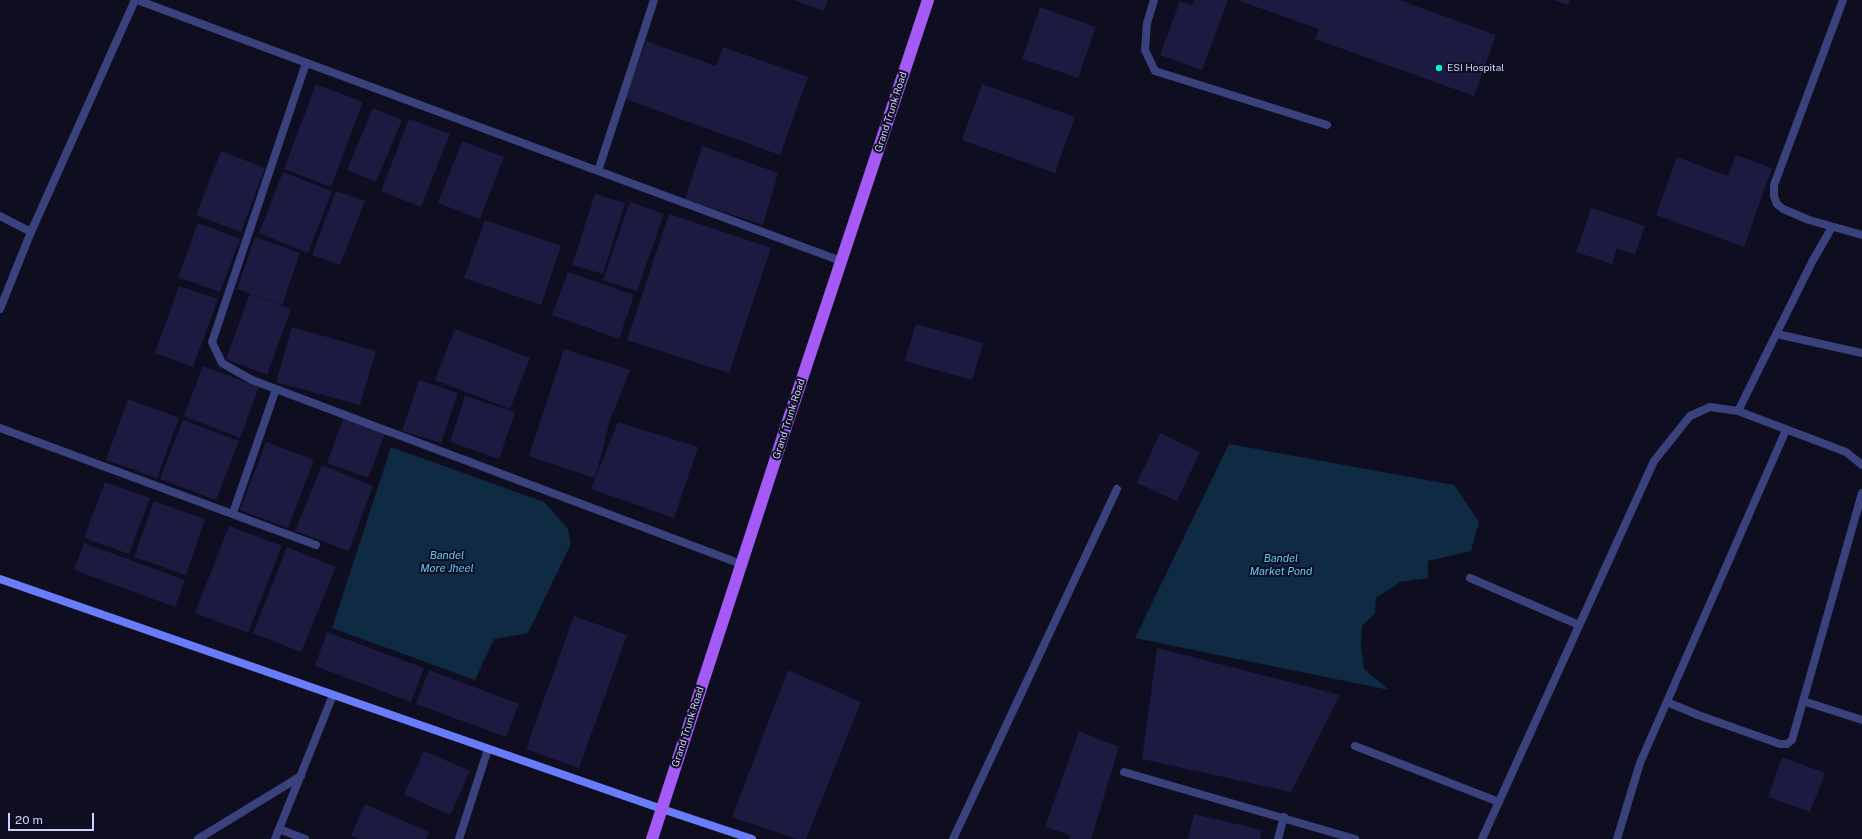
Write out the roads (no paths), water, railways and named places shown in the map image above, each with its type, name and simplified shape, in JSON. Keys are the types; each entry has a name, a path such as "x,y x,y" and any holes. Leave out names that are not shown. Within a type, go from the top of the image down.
{"main road":[{"name":"Grand Trunk Road","path":"652,839 741,564 928,0"}],"street":[{"path":"0,309 31,232 136,0 841,261"},
{"path":"598,171 654,0"},
{"path":"1154,0 1147,23 1145,50 1155,70 1327,125"},
{"path":"1843,0 1774,185 1774,196 1777,204 1783,209 1809,220 1862,235"},
{"path":"306,63 212,342 222,363 252,380 741,564"},
{"path":"0,216 31,232"},
{"path":"1738,411 1812,262 1832,227"},
{"path":"1777,334 1862,353"},
{"path":"233,513 276,389"},
{"path":"1482,839 1654,461 1690,416 1710,407 1738,411 1846,452 1862,465"},
{"path":"0,428 316,545"},
{"path":"1617,839 1640,763 1786,430"},
{"path":"953,839 1117,489"},
{"path":"1667,702 1705,718 1780,744 1787,744 1792,740 1862,493"},
{"path":"1470,578 1579,625"},
{"path":"0,579 488,749 752,839"},
{"path":"275,839 333,695"},
{"path":"1803,701 1862,720"},
{"path":"1355,746 1499,802"},
{"path":"459,839 488,749"},
{"path":"1124,772 1284,817 1355,839"},
{"path":"198,839 301,776"},
{"path":"1278,839 1284,817"},
{"path":"279,829 305,839"}],"water":[{"name":"Bandel Market Pond","path":"1229,444 1454,485 1479,522 1471,551 1428,561 1428,578 1400,582 1376,598 1375,613 1362,626 1361,647 1364,669 1389,690 1135,638"},
{"name":"Bandel More Jheel","path":"391,447 544,502 568,529 571,544 528,633 494,639 475,680 332,628"}],"place":[{"name":"ESI Hospital","path":"1439,68"}]}
